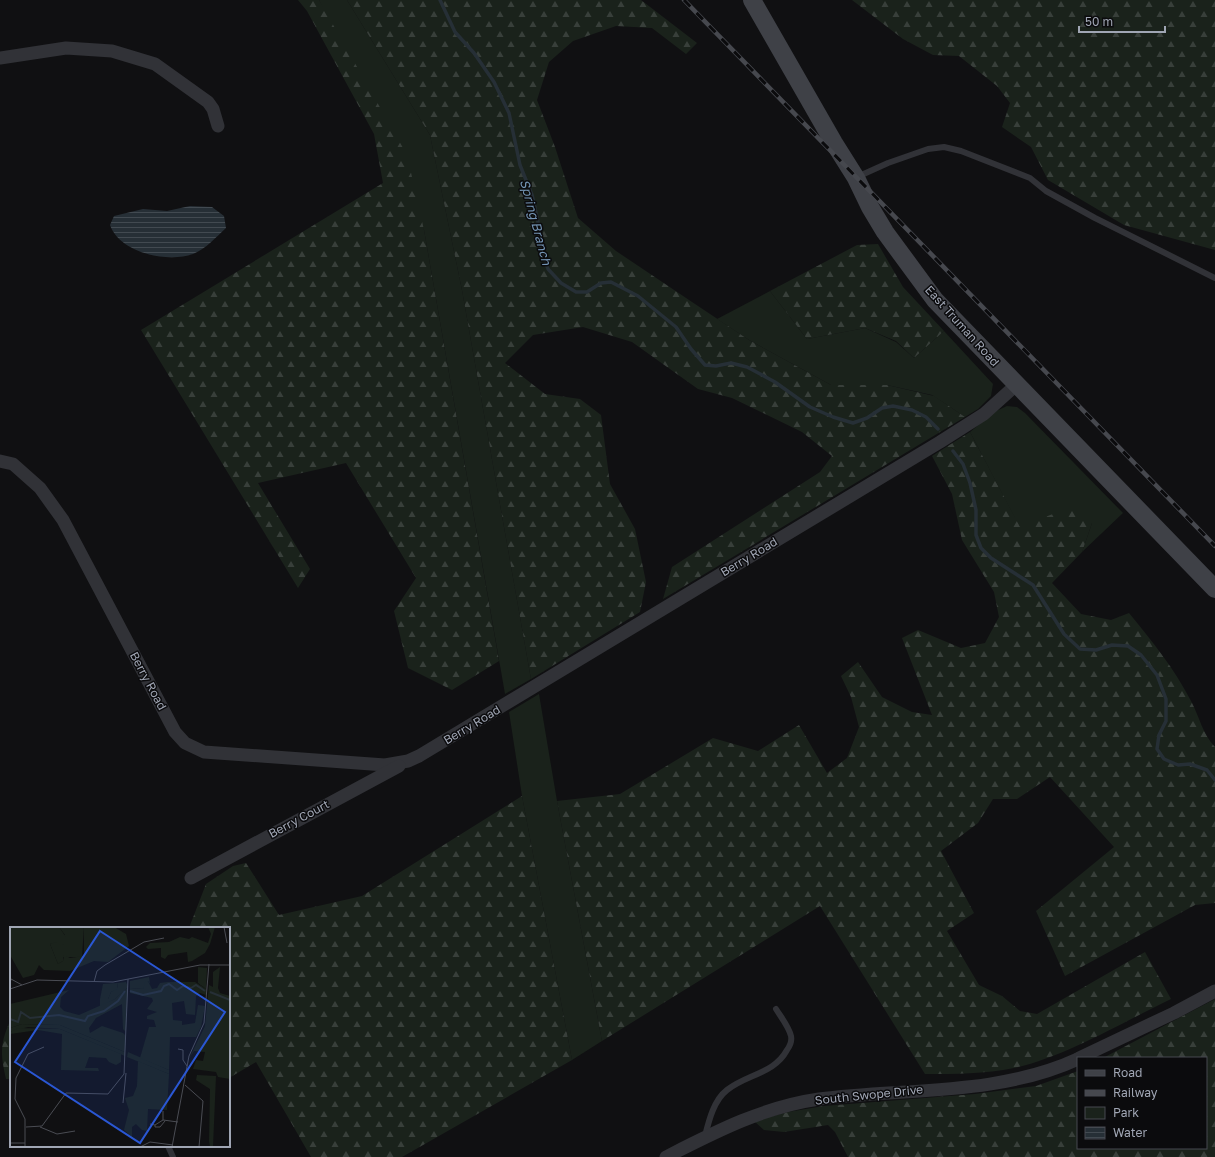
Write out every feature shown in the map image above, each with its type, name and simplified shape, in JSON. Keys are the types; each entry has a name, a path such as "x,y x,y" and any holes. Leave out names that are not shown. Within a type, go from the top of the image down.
{"main road":[{"name":"East Truman Road","path":"752,0 834,143 856,178 870,207 885,232 935,300 1215,588"}],"street":[{"path":"0,58 66,48 112,51 155,64 208,102 213,109 218,126"},
{"name":"Berry Road","path":"0,462 13,464 40,488 63,520 175,732 185,743 204,752 385,765 408,761 419,756 944,440 984,414 1016,385"},
{"name":"Berry Court","path":"191,878 408,761"},
{"name":"South Swope Drive","path":"1081,1057 1174,1013 1215,991"},
{"name":"South Swope Drive","path":"666,1157 730,1125 775,1108 818,1099 994,1084 1058,1068 1077,1059"}],"lane":[{"path":"856,178 888,163 928,149 944,147 961,151 1030,178 1046,191 1095,218 1215,278"},
{"path":"705,1138 709,1119 720,1098 727,1090 770,1069 782,1060 788,1049 791,1036 776,1009"},
{"path":"168,1147 173,1157"}],"green space":[{"path":"298,0 319,0 407,155 424,230 499,661 452,690 408,668 394,611 416,578 346,463 258,483 310,569 298,588 141,330 383,183 374,134 307,11"},
{"path":"319,0 347,0 430,135 462,290 531,679 505,694 424,230"},
{"path":"347,0 641,0 697,43 686,54 652,28 616,26 573,41 549,62 537,100 555,147 578,218 616,251 749,340 831,385 887,385 934,396 965,417 663,599 672,567 820,472 832,456 802,432 732,398 698,389 632,342 583,327 533,335 505,363 545,394 580,399 601,415 610,484 635,529 646,582 640,612 531,679 462,290 430,135"},
{"path":"852,0 1215,0 1215,250 1124,225 1048,180 1031,147 1002,127 1010,103 997,86 959,56 933,55 903,39"},
{"path":"878,244 903,287 944,331 914,358 896,341 865,328 807,339 770,291 857,245"},
{"path":"770,291 807,339 865,328 896,342 914,358 944,331 993,384 991,396 978,409 965,417 932,395 887,385 831,385 749,340 717,319"},
{"path":"1007,406 1017,407 1025,413 1123,513 1082,552 1092,523 1020,528 970,432 994,412"},
{"path":"970,432 1020,527 1073,506 1092,523 1082,552 1052,583 1081,614 1111,620 1129,613 1170,666 1191,701 1207,736 1215,747 1215,903 1195,905 1065,976 1036,911 1114,847 1050,777 1017,799 993,799 978,823 941,851 974,913 947,931 979,985 1002,996 1020,1011 1037,1014 1145,952 1171,999 1094,1038 1033,1063 1014,1068 981,1073 925,1074 820,906 602,1041 557,801 620,794 713,738 758,751 799,725 827,773 847,758 859,727 851,697 841,676 858,662 882,697 912,712 932,715 902,638 918,630 961,648 985,643 999,617 994,592 962,540 952,494 932,456"},
{"path":"539,694 557,801 602,1041 572,1060 522,796 509,712"},
{"path":"522,796 572,1060 402,1157 311,1157 256,1062 230,1077 230,927 189,927 206,884 233,866 246,863 279,915 362,896"},
{"path":"1215,999 1215,1157 848,1157 835,1132 828,1125 784,1132 764,1130 754,1121 788,1112 824,1106 975,1094 1036,1086 1077,1071 1077,1149 1207,1149 1207,1057 1105,1057"},
{"path":"10,1022 10,1079 6,1079 2,1055 5,1035"}],"water":[{"path":"190,206 212,207 224,216 226,228 207,246 193,254 170,257 158,256 134,249 115,235 110,225 114,216 143,209 167,211"}],"waterway":[{"name":"Spring Branch","path":"440,0 455,32 474,53 494,82 509,113 520,165 532,195 538,222 541,250 548,269 561,283 576,292 587,292 601,283 611,282 638,296 676,327 691,349 705,365 716,366 731,363 747,367 775,382 810,407 833,417 853,423 867,418 882,408 893,406 912,410 926,417 938,429"},
{"name":"Spring Branch","path":"953,451 963,464 970,483 976,510 976,535 981,548 991,558 1033,585 1064,634 1080,649 1096,650 1112,645 1128,646 1141,655 1157,675 1166,699 1166,721 1159,735 1157,749 1164,759 1178,765 1190,764 1207,770 1215,780"}],"railway":[{"path":"684,0 1215,546"}]}
